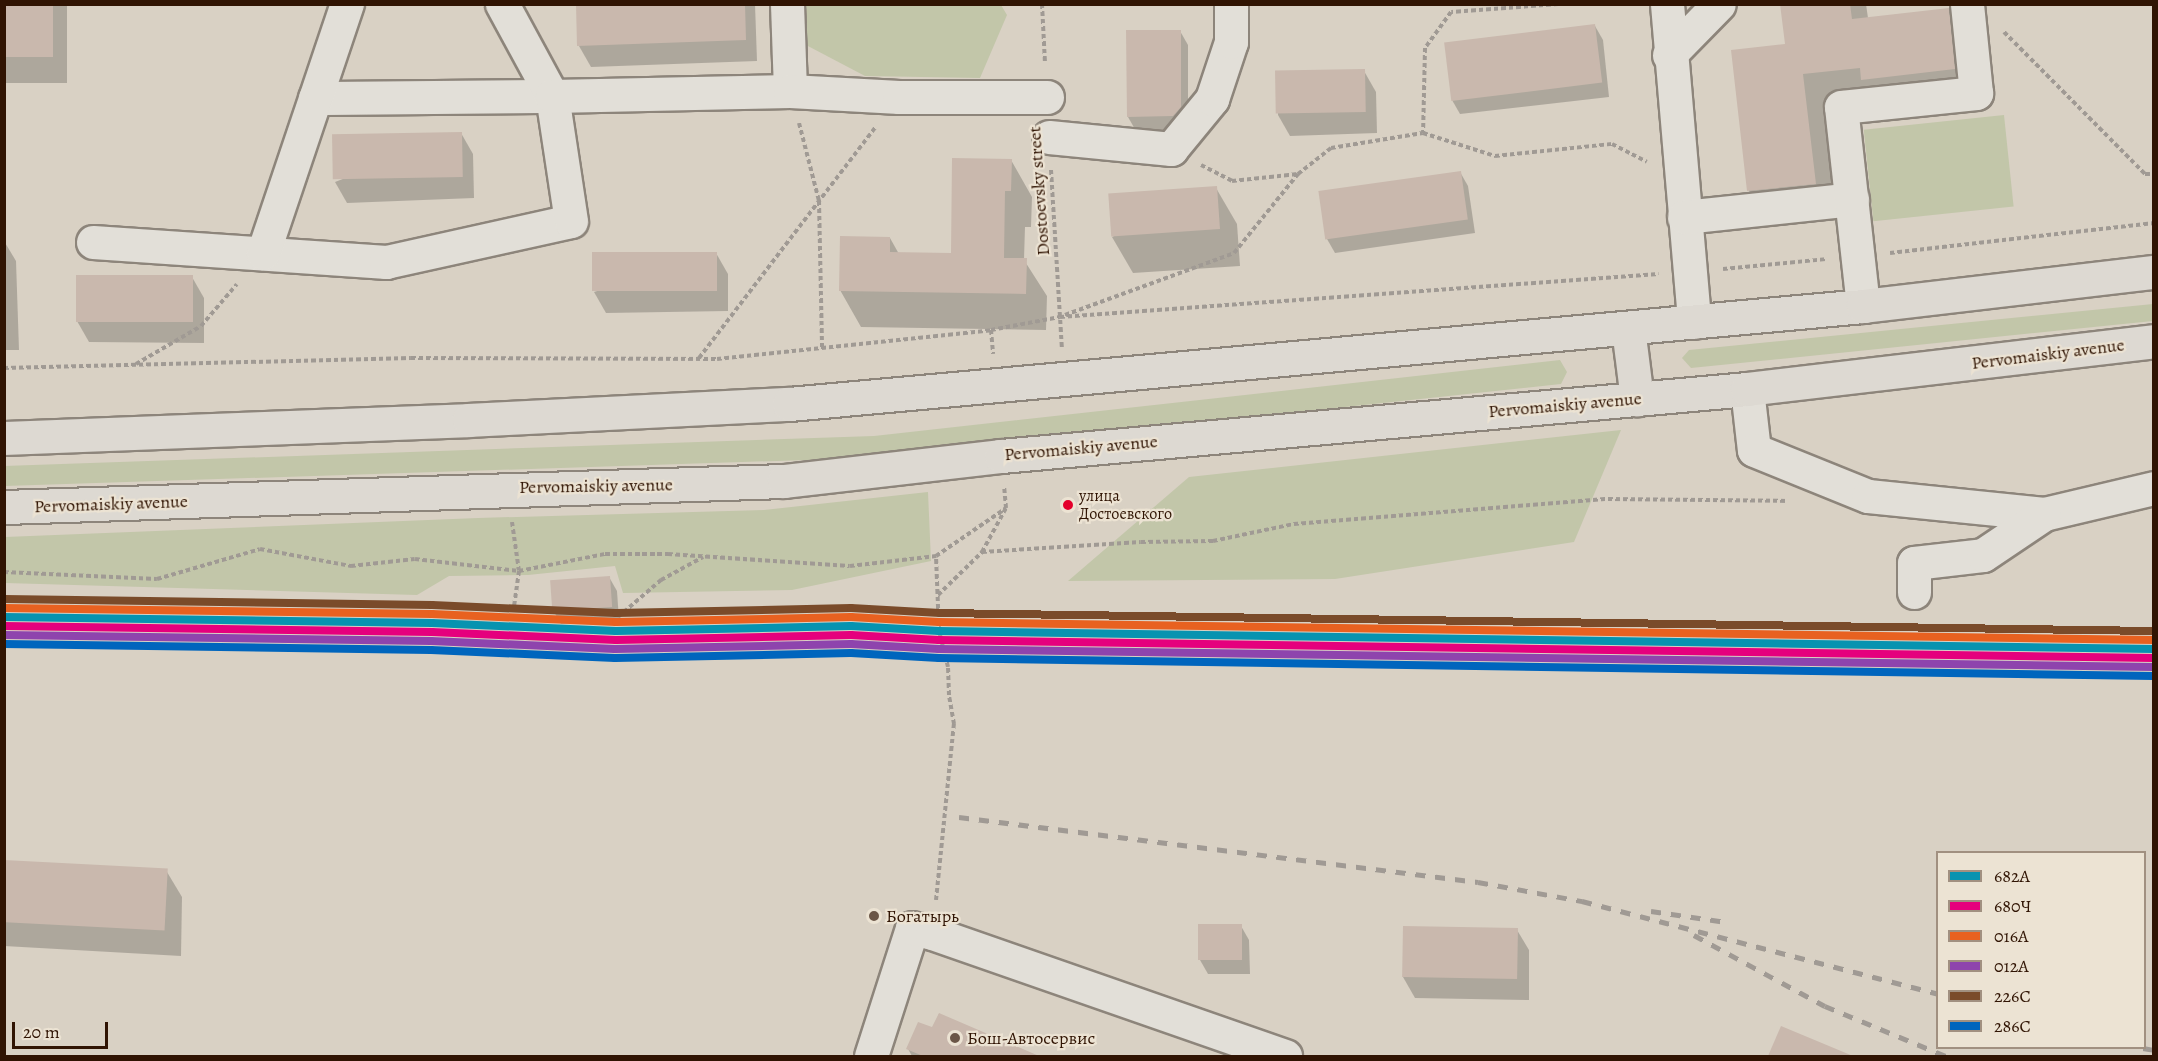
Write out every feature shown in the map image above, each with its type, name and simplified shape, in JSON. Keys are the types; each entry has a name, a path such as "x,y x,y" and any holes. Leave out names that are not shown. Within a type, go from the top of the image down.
{"main road":[{"path":"4,438 469,420 789,404 1064,377 1863,306 2154,272"},
{"path":"1628,328 1636,399"},
{"name":"Pervomaiskiy avenue","path":"4,507 299,499 508,488 784,481 1001,456 1747,389 2154,341"}],"lane":[{"path":"263,254 347,4"},
{"path":"93,242 386,262 571,221 552,96 502,4"},
{"path":"787,4 790,91"},
{"path":"1049,136 1171,149 1212,99 1231,42 1231,4"},
{"path":"1667,4 1669,55 1694,322"},
{"path":"1669,55 1719,4"},
{"path":"1863,306 1841,107 1976,93 1967,4"},
{"path":"315,98 790,91 899,97 1047,97"},
{"path":"1684,217 1852,199"},
{"path":"1747,389 1754,450 1868,496 2044,514 2154,488"},
{"path":"1914,592 1914,563 1983,555 2044,514"},
{"path":"871,1056 922,931 1234,1048 1285,1056"}],"path":[{"path":"1042,4 1047,97"},
{"path":"1423,133 1425,48 1450,12 1558,4"},
{"path":"2002,30 2145,174 2154,174"},
{"path":"790,91 819,201 822,347"},
{"path":"699,358 899,97"},
{"path":"1060,316 1234,253 1298,174 1331,148 1423,133 1495,156 1612,144 1680,179"},
{"name":"Dostoevsky street","path":"1049,136 1064,377"},
{"path":"1171,149 1232,182 1298,174"},
{"path":"4,368 411,358 699,358 991,330 1060,316 1689,272 2154,223"},
{"path":"136,364 201,326 263,254"},
{"path":"508,488 519,571 514,608"},
{"path":"982,552 1141,542 1213,542 1294,524 1608,499 1758,502 1791,500"},
{"path":"4,572 157,579 260,549 351,566 415,559 519,571 605,554 850,566 936,556 1006,508 982,552 937,596"},
{"path":"922,931 954,724 949,695 948,667 939,631 936,556"},
{"path":"618,617 661,579 703,557"}],"green space":[{"path":"805,5 1001,5 1007,15 980,78 865,76 806,45"},
{"path":"2004,115 2014,206 1873,221 1864,130"},
{"path":"2153,304 2153,321 1691,368 1682,358 1689,350"},
{"path":"1560,360 1567,372 1561,384 868,458 5,486 4,466 874,436"},
{"path":"1621,430 1574,542 1335,579 1068,581 1189,477"},
{"path":"928,492 931,561 792,590 623,593 615,566 528,575 449,576 417,595 5,583 5,537 478,518 764,510"}],"building":[{"path":"4,4 53,4 53,57 4,57"},
{"path":"576,4 745,4 746,40 577,46"},
{"path":"1780,4 1850,4 1852,19 1949,8 1955,69 1861,80 1860,68 1803,74 1816,184 1747,191 1731,50 1785,44"},
{"path":"1595,24 1602,83 1451,101 1444,43"},
{"path":"1126,30 1181,30 1181,107 1173,116 1127,117"},
{"path":"1365,69 1366,112 1276,114 1275,71"},
{"path":"462,132 463,177 333,179 332,134"},
{"path":"952,158 1012,159 1011,191 1005,191 1004,258 1027,258 1026,294 839,291 840,236 890,237 890,252 951,253"},
{"path":"1461,171 1468,220 1325,240 1318,191"},
{"path":"1217,186 1220,229 1111,236 1108,194"},
{"path":"592,252 717,252 717,291 592,291"},
{"path":"76,275 193,275 193,322 76,322"},
{"path":"610,576 612,607 552,611 550,580"},
{"path":"4,860 168,869 165,930 4,922"},
{"path":"1198,924 1242,924 1242,960 1198,960"},
{"path":"1403,926 1518,928 1517,979 1402,977"},
{"name":"Бош-Автосервис","path":"939,1013 1039,1056 923,1056 906,1049 918,1022 932,1027"},
{"path":"1781,1026 1853,1056 1768,1056"}],"railway":[{"path":"959,817 1478,882 1582,901 1936,993"},
{"path":"1651,911 1726,922"},
{"path":"1694,935 1825,1006 1946,1056"},
{"path":"2146,1049 2154,1050"}],"transit line":[{"name":"226С","path":"4,599 432,605 616,613 851,608 940,613 2154,631"},
{"name":"016А","path":"4,608 432,614 616,622 851,617 939,622 2154,640"},
{"name":"682А","path":"4,617 432,623 616,631 851,626 939,631 2154,649"},
{"name":"680Ч","path":"4,626 432,632 616,640 851,635 939,640 2154,658"},
{"name":"012А","path":"4,635 431,641 615,649 851,644 939,649 2154,667"},
{"name":"286С","path":"4,644 431,650 615,658 851,653 939,658 2154,676"}],"place":[{"name":"улица Достоевского","path":"1068,505"},
{"name":"Богатырь","path":"874,916"},
{"name":"Бош-Автосервис","path":"955,1038"}]}
